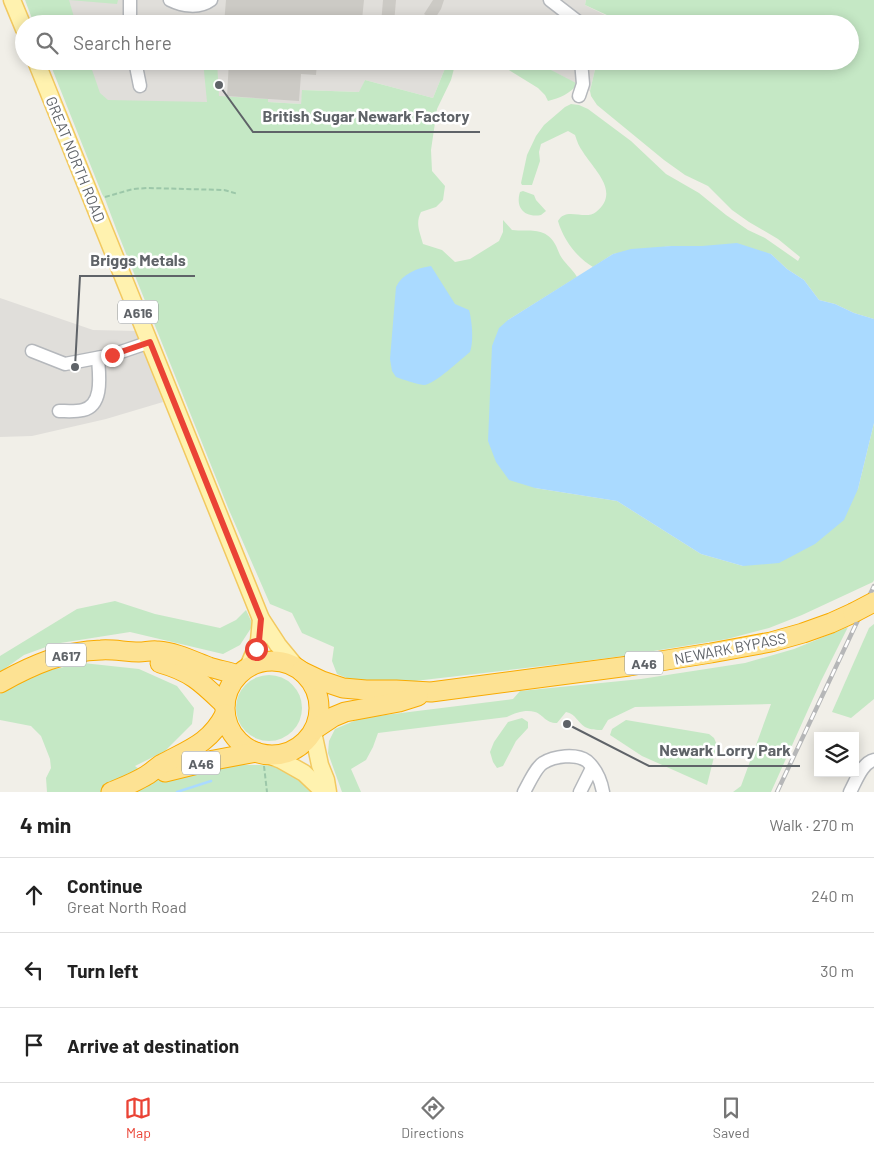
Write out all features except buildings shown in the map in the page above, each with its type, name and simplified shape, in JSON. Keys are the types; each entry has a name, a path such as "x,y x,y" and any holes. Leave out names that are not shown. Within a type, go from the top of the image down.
{"highway":[{"name":"NEWARK BYPASS","path":"314,730 344,712 399,702 431,692 630,666 771,642 831,623 874,602"},
{"name":"A617","path":"0,683 40,662 82,651 102,650 158,651 211,668 244,671"},
{"name":"A617","path":"138,652 194,677 201,682 225,710"},
{"path":"283,662 299,669 311,682 318,695 318,720 314,730 304,742 283,754 262,754 245,746 235,738 229,727 225,710 229,689 244,671 258,663 283,662"},
{"name":"NEWARK BYPASS","path":"299,669 322,681 343,688 431,692"},
{"name":"A46","path":"111,792 146,776 161,765 193,748 212,734 219,726 225,710"},
{"name":"A46","path":"146,776 214,760 262,754"}],"main road":[{"path":"12,0 18,15"},
{"name":"GREAT NORTH ROAD","path":"40,70 261,619 278,645 299,669"},
{"name":"GREAT NORTH ROAD","path":"244,671 259,641 261,619"},
{"path":"314,730 320,765 326,780 326,792"},
{"path":"262,754 281,760 304,773 326,792"}],"lane":[{"path":"130,0 130,15"},
{"path":"170,0 178,4 198,6 211,0"},
{"path":"550,0 569,15"},
{"path":"137,70 140,86"},
{"path":"578,96 583,84 582,70"},
{"path":"32,351 65,364 112,355 150,342"},
{"path":"59,411 83,410 93,404 99,388 98,358"},
{"path":"524,792 541,764 555,757 572,756 587,761 599,779 603,792"},
{"path":"850,792 862,770 868,762 874,760"},
{"path":"580,792 592,768"},
{"path":"593,792 599,779"}],"path":[{"path":"100,198 134,189 148,188 224,190 238,194"},
{"path":"262,754 267,792"}],"shaded area":[{"path":"42,0 586,0 585,5 605,15 48,15"},
{"path":"69,70 444,70 433,98 365,80 360,92 303,90 301,104 268,102 86,113"},
{"path":"551,70 595,70 590,91"},
{"path":"0,298 93,330 137,331 163,402 106,419 32,436 0,437"}],"green space":[{"path":"25,0 69,0 73,15 31,15"},
{"path":"69,0 118,0 117,4"},
{"path":"586,0 874,0 874,319 819,300 804,280 787,269 771,254 702,246 671,246 613,254 593,267 581,259 571,247 563,235 558,221 566,215 587,215 596,212 603,204 606,197 606,189 599,174 580,148 575,135 568,131 541,144 539,152 540,161 532,185 522,185 521,183 527,155 536,136 544,125 565,107 571,104 579,105 588,109 631,141 666,174 699,193 726,215 748,230 765,238 798,261 800,257 778,239 732,210 708,186 685,175 664,160 597,105 590,91 595,70 859,70 859,15 607,15 585,5"},
{"path":"53,70 92,70 100,93 108,100 207,102 204,70 218,70 219,96 268,99 268,102 301,104 302,90 359,92 365,80 433,98 444,70 454,70 451,80 437,109 431,150 432,171 445,186 443,200 436,207 421,212 419,216 419,232 423,244 442,250 455,262 470,259 499,241 503,232 503,220 512,230 536,231 546,234 551,238 562,258 577,277 508,320 535,488 617,501 701,554 743,566 858,489 874,423 873,582 769,628 727,639 623,656 406,682 349,682 349,679 337,674 332,661 334,647 302,633 292,613 270,604 229,510"},
{"path":"509,70 551,70 578,84 564,95 548,101 538,88"},
{"path":"523,191 534,195 546,211 541,215 535,216 523,211 520,207 519,198 520,192"},
{"path":"115,601 155,614 220,628 236,620 246,610 253,625 240,645 223,654 130,632 54,644 24,655 0,672 0,656 77,609"},
{"path":"874,624 874,699 851,718 832,712 869,628"},
{"path":"848,627 821,681 771,792 733,792 741,786 771,704 635,707 608,720 602,730 585,727 572,714 566,712 557,723 550,722 538,713 524,711 507,717 378,733 366,760 351,769 361,792 342,792 328,753 329,741 335,729 361,718 513,699 520,691 641,679 745,663 794,649"},
{"path":"83,663 139,669 177,686 194,708 192,724 165,751 135,766 154,781 185,772 224,765 276,766 290,772 314,792 47,792 46,778 51,768 50,759 41,736 31,726 0,720 0,694 19,681 50,670"},
{"path":"269,675 282,678 292,685 299,695 302,708 299,721 292,731 282,738 269,741 256,738 246,731 239,721 236,708 239,695 246,685 256,678"},
{"path":"522,718 528,722 528,728 516,741 503,766 497,768 490,752 494,742 508,722"},
{"path":"626,720 709,734 714,738 717,745 707,785 642,756 610,735 612,729"}],"water":[{"path":"737,243 771,254 787,269 804,280 819,300 874,319 874,423 858,489 844,520 815,544 779,563 743,566 701,554 617,501 535,488 509,480 496,462 488,441 492,346 499,328 508,320 613,254 631,249"},
{"path":"431,266 455,304 469,310 472,325 472,343 470,352 441,376 424,385 396,377 392,371 390,359 396,287 411,272"}],"waterway":[{"path":"177,792 211,781"}],"railway":[{"path":"777,792 874,586"}],"place":[{"name":"British Sugar Newark Factory","path":"219,85"},
{"name":"Briggs Metals","path":"75,367"},
{"name":"Newark Lorry Park","path":"567,724"}],"route":[{"path":"112,355 150,342 261,619 259,641 256,649"}]}
